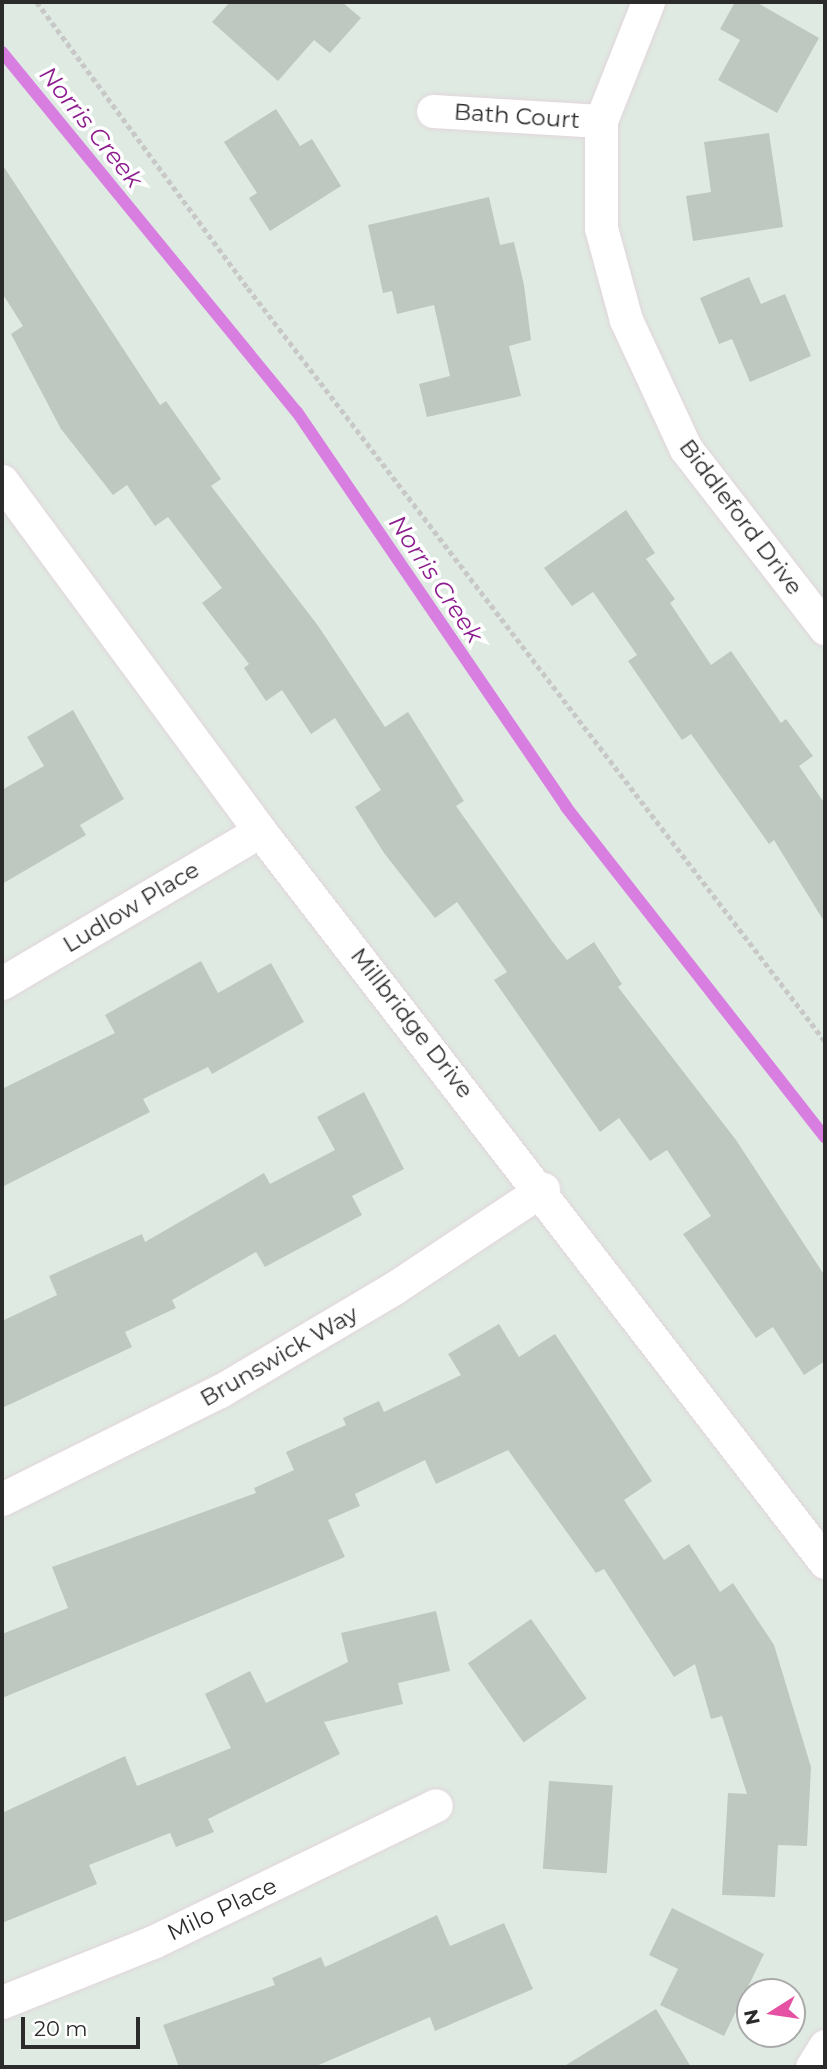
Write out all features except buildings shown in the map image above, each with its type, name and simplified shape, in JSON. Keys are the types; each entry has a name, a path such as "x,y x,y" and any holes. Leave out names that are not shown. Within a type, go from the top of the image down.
{"street":[{"name":"Biddleford Drive","path":"648,2 601,121 601,228 626,320 686,449 825,628"},
{"name":"Bath Court","path":"433,111 601,121"},
{"name":"Millbridge Drive","path":"2,481 260,831 543,1189 825,1562"},
{"name":"Ludlow Place","path":"2,983 260,831"},
{"name":"Brunswick Way","path":"2,1499 220,1391 394,1288 543,1189"},
{"name":"Milo Place","path":"2,2002 153,1942 436,1805"},
{"path":"812,2067 825,2046"}],"path":[{"path":"37,2 248,288 825,1041"}],"waterway":[{"name":"Norris Creek","path":"2,52 297,412 566,807 825,1137"}]}
